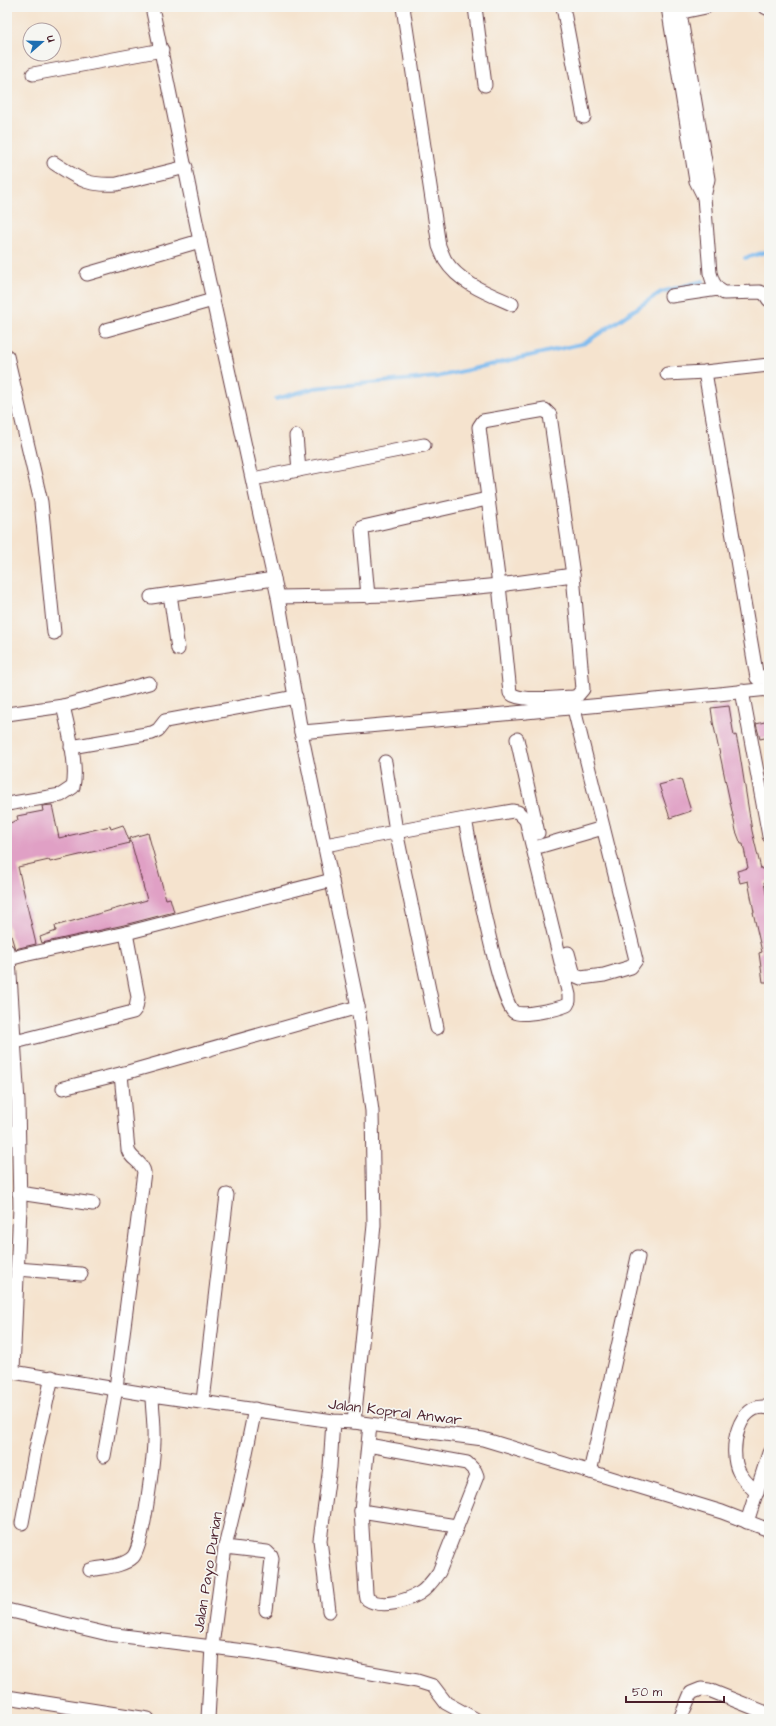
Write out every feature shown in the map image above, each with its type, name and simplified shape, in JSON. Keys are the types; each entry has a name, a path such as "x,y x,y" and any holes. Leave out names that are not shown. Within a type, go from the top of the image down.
{"street":[{"path":"152,7 200,241 278,597 301,732 358,1007 372,1111 374,1225 354,1422"},
{"path":"403,7 439,246 446,261 457,274 476,288 512,304"},
{"path":"475,7 485,85"},
{"path":"563,7 584,117"},
{"path":"706,7 674,10 696,181 704,196 710,273 713,282 718,289 724,293 760,292 765,294 769,300"},
{"path":"765,7 769,9"},
{"path":"34,74 162,50"},
{"path":"54,163 84,182 106,185 117,184 186,168"},
{"path":"88,274 200,241"},
{"path":"671,296 718,289"},
{"path":"106,330 213,300"},
{"path":"7,356 41,502 54,632"},
{"path":"667,374 705,372 769,365"},
{"path":"705,372 757,678 769,676"},
{"path":"545,410 547,411 550,416 573,575 583,689 578,696 573,697 523,699 514,696 510,693 499,585 479,428 481,422 545,410"},
{"path":"296,436 299,470"},
{"path":"253,479 424,445"},
{"path":"368,596 362,530 364,527 487,499"},
{"path":"278,597 393,595 499,585 573,575"},
{"path":"152,597 274,579"},
{"path":"170,594 178,649"},
{"path":"7,714 63,706 149,684"},
{"path":"301,732 512,713 574,709 769,689"},
{"path":"742,691 764,777 769,836"},
{"path":"72,747 152,733 158,730 165,721 296,697"},
{"path":"7,804 61,795 73,787 72,747 63,706"},
{"path":"517,739 541,846 574,975 581,978 604,975 632,967 636,960 574,709"},
{"path":"385,762 396,831 436,1028"},
{"path":"325,844 396,831 465,819 513,811 518,812 526,820 568,995 569,1001 567,1006 521,1015 512,1012 509,1008 503,993 483,912 465,819"},
{"path":"541,846 603,828"},
{"path":"10,1371 17,1269 19,1193 15,1042 8,955 24,954 126,934 332,880"},
{"path":"15,1042 133,1012 136,1008 138,997 126,934"},
{"path":"63,1088 121,1074 358,1007"},
{"path":"104,1456 116,1388 144,1172 142,1165 131,1156 128,1150 121,1074"},
{"path":"19,1193 93,1204"},
{"path":"203,1401 227,1195"},
{"path":"590,1472 638,1257"},
{"path":"17,1269 81,1274"},
{"name":"Jalan Kopral Anwar","path":"10,1371 152,1395 203,1401 333,1421 354,1422 483,1439 722,1512 769,1530"},
{"path":"22,1523 35,1453 52,1377"},
{"path":"90,1570 124,1563 134,1556 139,1543 150,1483 154,1432 152,1395"},
{"path":"757,1493 739,1473 734,1443 744,1415 752,1409 762,1406 769,1408"},
{"name":"Jalan Payo Durian","path":"208,1719 212,1646 225,1547 255,1409"},
{"path":"328,1611 320,1540 330,1467 333,1421"},
{"path":"368,1445 467,1463 472,1466 476,1476 439,1572 428,1586 420,1593 383,1605 367,1599 360,1511 370,1425"},
{"path":"747,1522 769,1453"},
{"path":"360,1511 456,1526"},
{"path":"225,1547 267,1552 271,1556 272,1559 266,1610"},
{"path":"7,1610 108,1634 212,1646 417,1681 433,1686 446,1703 475,1719"},
{"path":"680,1719 691,1693 701,1689 708,1690 769,1714"},
{"path":"7,1697 148,1719"}],"building":[{"path":"729,706 734,736 736,735 739,749 752,831 761,869 769,867 769,881 764,882 769,909 769,982 763,982 759,953 762,952 748,881 740,883 737,871 748,868 743,844 741,844 736,831 713,722 711,708"},
{"path":"769,721 769,737 760,739 756,724"},
{"path":"681,779 691,811 670,818 659,785"},
{"path":"52,805 59,838 110,826 111,829 123,825 130,843 50,862 49,860 18,867 36,944 15,949 7,922 7,824 18,820 17,816 43,811 42,806"},
{"path":"148,833 166,899 170,898 174,912 124,925 42,943 40,937 56,931 55,926 147,900 130,838"}],"waterway":[{"path":"745,258 769,251"},
{"path":"276,399 314,388 437,377 585,343 661,292 703,281"}]}
